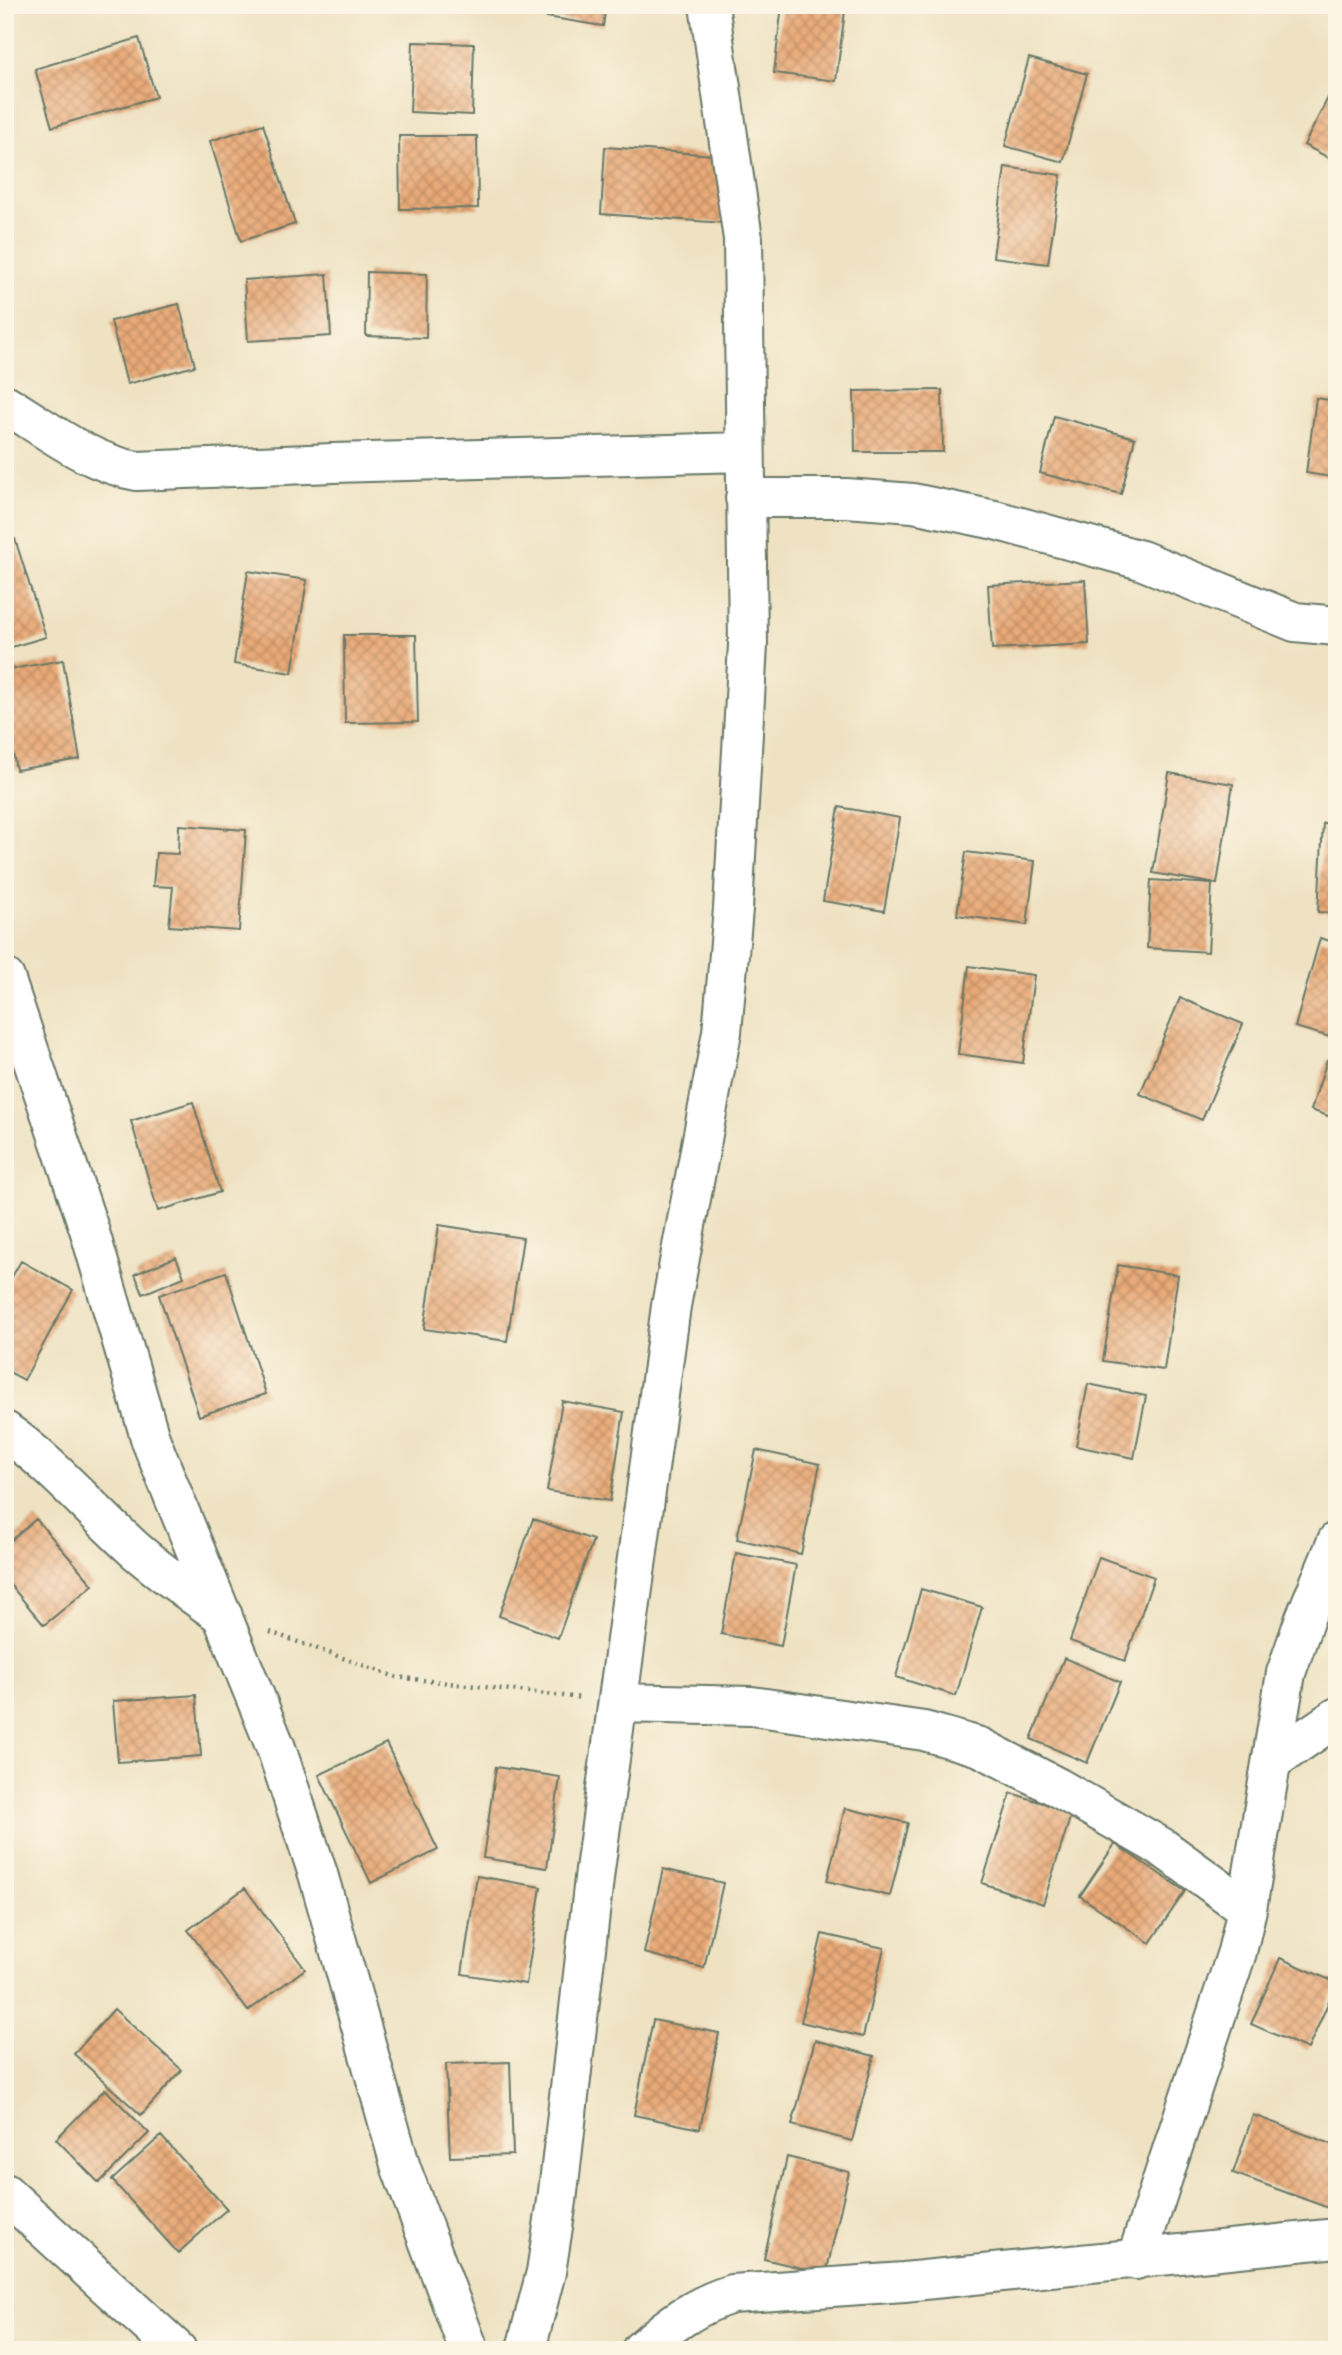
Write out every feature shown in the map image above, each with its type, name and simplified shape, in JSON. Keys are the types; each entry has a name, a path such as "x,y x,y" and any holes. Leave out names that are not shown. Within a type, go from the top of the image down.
{"street":[{"path":"527,2349 545,2272 557,2201 595,1870 671,1306 722,1032 733,909 748,645 743,240 709,5"},
{"path":"5,404 89,455 117,467 137,471 745,452"},
{"path":"746,498 846,498 913,503 995,520 1141,560 1295,622 1337,626"},
{"path":"5,978 89,1228 151,1441 276,1748 318,1874 401,2168 469,2350"},
{"path":"5,1431 133,1548 172,1581 223,1616"},
{"path":"1136,2260 1237,1952 1247,1909 1286,1673 1337,1541"},
{"path":"618,1703 752,1706 924,1731 980,1747 1057,1787 1163,1848 1247,1909"},
{"path":"1272,1760 1337,1717"},
{"path":"5,2193 177,2350"},
{"path":"641,2350 666,2327 688,2312 708,2301 732,2294 904,2282 1337,2238"}],"path":[{"path":"223,1616 396,1677 618,1703"}],"building":[{"path":"536,5 606,5 603,26 534,15"},
{"path":"782,5 845,11 836,81 774,73"},
{"path":"139,38 156,97 52,127 35,69"},
{"path":"413,42 474,44 472,115 410,112"},
{"path":"1029,58 1087,74 1063,162 1005,146"},
{"path":"1332,90 1337,93 1337,162 1304,145"},
{"path":"263,124 295,224 241,241 210,141"},
{"path":"399,136 477,136 478,208 400,209"},
{"path":"605,147 727,156 723,223 601,214"},
{"path":"1005,167 1061,175 1048,264 993,257"},
{"path":"367,272 427,274 426,338 366,336"},
{"path":"327,274 331,336 248,341 244,280"},
{"path":"179,304 195,366 127,384 111,321"},
{"path":"942,390 943,452 855,452 854,391"},
{"path":"1316,398 1337,401 1337,478 1306,473"},
{"path":"1054,416 1135,438 1121,494 1040,473"},
{"path":"15,539 46,637 5,649 5,542"},
{"path":"248,571 307,580 292,673 234,664"},
{"path":"1085,580 1089,644 992,649 988,585"},
{"path":"344,635 416,635 418,722 345,723"},
{"path":"63,660 80,759 16,770 5,708 5,670"},
{"path":"1169,773 1233,784 1217,884 1153,873"},
{"path":"839,807 900,818 884,911 823,901"},
{"path":"1323,823 1337,824 1337,913 1318,912"},
{"path":"179,825 246,830 239,931 169,926 173,887 153,886 156,853 178,854"},
{"path":"966,852 1035,861 1027,925 957,915"},
{"path":"1151,880 1212,884 1208,952 1147,948"},
{"path":"1320,938 1337,943 1337,1039 1295,1027"},
{"path":"969,966 1034,975 1023,1063 958,1054"},
{"path":"1180,998 1243,1024 1202,1120 1140,1094"},
{"path":"1327,1060 1337,1063 1337,1119 1311,1110"},
{"path":"193,1102 220,1192 158,1211 131,1121"},
{"path":"439,1225 523,1238 507,1341 424,1329"},
{"path":"176,1257 184,1277 143,1294 135,1274"},
{"path":"21,1261 73,1290 24,1380 5,1370 5,1289"},
{"path":"1118,1265 1178,1275 1164,1370 1103,1361"},
{"path":"226,1272 266,1394 199,1416 159,1295"},
{"path":"1088,1384 1146,1396 1134,1458 1076,1446"},
{"path":"562,1401 624,1412 610,1501 547,1491"},
{"path":"756,1450 820,1464 801,1554 737,1539"},
{"path":"36,1519 93,1585 44,1625 5,1579 5,1546"},
{"path":"533,1519 593,1540 558,1638 499,1616"},
{"path":"736,1553 796,1565 781,1646 721,1634"},
{"path":"1099,1557 1154,1577 1125,1661 1070,1641"},
{"path":"921,1589 982,1607 956,1696 896,1677"},
{"path":"1064,1658 1120,1682 1087,1763 1031,1739"},
{"path":"196,1695 201,1756 118,1762 113,1701"},
{"path":"386,1743 438,1850 371,1883 319,1775"},
{"path":"496,1767 560,1777 547,1868 483,1858"},
{"path":"1011,1793 1072,1812 1043,1904 982,1883"},
{"path":"845,1808 908,1823 890,1896 827,1881"},
{"path":"1115,1844 1185,1891 1150,1943 1080,1896"},
{"path":"663,1869 723,1883 704,1968 644,1953"},
{"path":"477,1876 541,1887 526,1984 462,1974"},
{"path":"245,1888 305,1969 248,2011 188,1930"},
{"path":"822,1934 884,1948 863,2037 801,2022"},
{"path":"1280,1958 1337,1983 1308,2049 1251,2024"},
{"path":"114,2009 182,2070 141,2115 74,2054"},
{"path":"653,2020 719,2033 700,2129 634,2115"},
{"path":"815,2040 874,2056 852,2141 792,2125"},
{"path":"510,2062 513,2155 450,2157 446,2064"},
{"path":"105,2089 149,2133 99,2183 56,2139"},
{"path":"1253,2115 1337,2146 1337,2211 1233,2173"},
{"path":"161,2136 227,2209 178,2253 112,2180"},
{"path":"787,2157 849,2172 826,2274 764,2259"}]}
